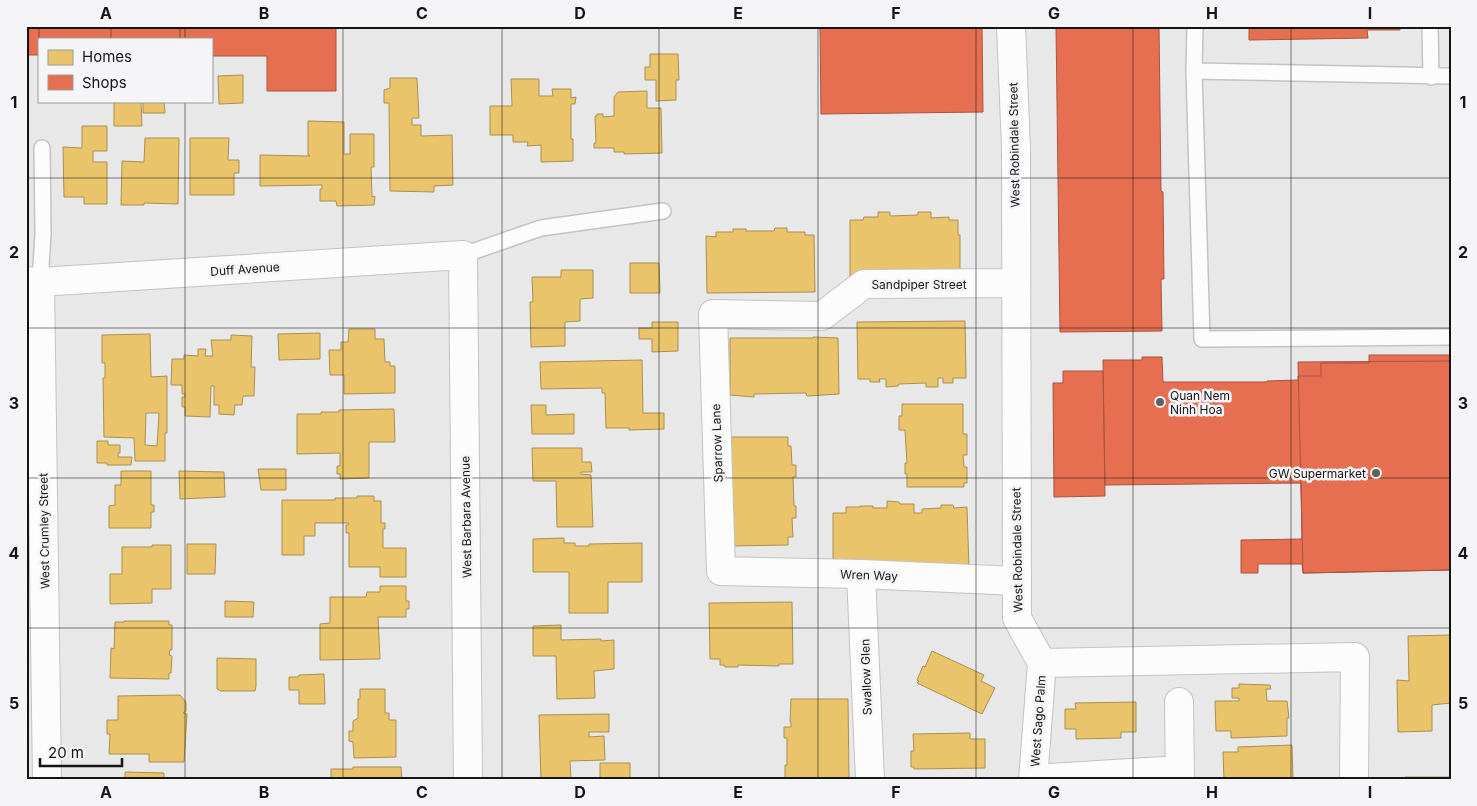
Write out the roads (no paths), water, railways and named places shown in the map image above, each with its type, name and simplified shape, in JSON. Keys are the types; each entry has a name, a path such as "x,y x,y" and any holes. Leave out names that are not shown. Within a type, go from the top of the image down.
{"street":[{"name":"West Robindale Street","path":"1011,26 1016,148 1017,618 1042,663"},
{"name":"Duff Avenue","path":"33,282 463,255"},
{"name":"West Barbara Avenue","path":"463,255 468,780"},
{"name":"West Crumley Street","path":"33,282 48,780"},
{"name":"Sandpiper Street","path":"713,314 822,316 864,284 1015,284"},
{"name":"Sparrow Lane","path":"713,314 720,571"},
{"name":"Wren Way","path":"720,571 861,574 1017,582"},
{"name":"Swallow Glen","path":"861,574 870,780"},
{"path":"1042,663 1355,657 1354,780"},
{"name":"West Sago Palm","path":"1033,779 1042,663"},
{"path":"1033,779 1180,775 1180,702"}],"lane":[{"path":"1194,26 1202,339 1451,337"},
{"path":"1430,26 1431,77"},
{"path":"1194,72 1451,76"},
{"path":"33,282 43,234 42,148"},
{"path":"463,255 541,228 663,211"}],"place":[{"name":"Quan Nem Ninh Hoa","path":"1160,402"},
{"name":"GW Supermarket","path":"1376,473"}]}
